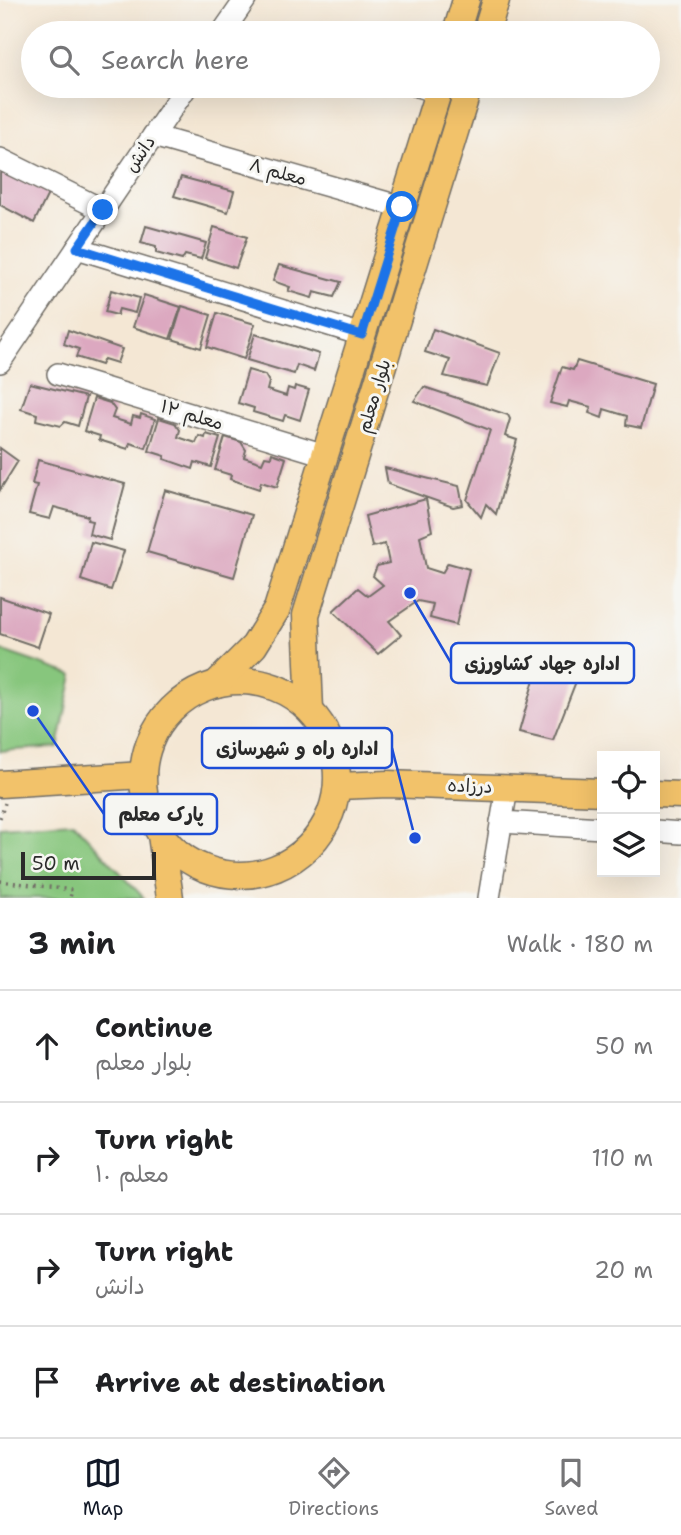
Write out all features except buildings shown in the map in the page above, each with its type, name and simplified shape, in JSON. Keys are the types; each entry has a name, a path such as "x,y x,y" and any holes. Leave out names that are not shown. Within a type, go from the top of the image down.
{"main road":[{"path":"460,21 466,0"},
{"path":"490,21 496,0"},
{"name":"بلوار معلم","path":"216,684 254,646 277,609 402,207 429,98"},
{"name":"بلوار معلم","path":"310,710 305,659 306,615 465,98"},
{"path":"161,835 181,855 205,869 234,875 262,873 285,864 306,851 322,832 333,810 338,786 332,745 310,710 290,694 266,684 241,681 216,684 193,693 172,708 152,739 142,775 145,800 161,835 170,898"},
{"path":"0,784 142,775"},
{"name":"درزاده","path":"338,786 388,784 597,792"},
{"path":"660,794 681,795"},
{"path":"237,898 262,873"}],"street":[{"path":"236,21 245,0"},
{"name":"دانش","path":"0,362 179,98"},
{"name":"معلم ۸","path":"153,136 402,207"},
{"path":"0,159 103,210"},
{"path":"77,248 362,335"},
{"name":"معلم ۱۲","path":"58,374 325,455"},
{"path":"489,898 507,788"},
{"path":"501,822 597,828"},
{"path":"660,831 681,833"}],"path":[{"path":"0,881 72,890 69,898"}],"green space":[{"path":"0,650 73,675 58,747 0,751"},
{"path":"73,822 144,898 0,898 0,827"}],"place":[{"name":"اداره جهاد کشاورزی","path":"410,593"},
{"name":"پارک معلم","path":"33,711"},
{"name":"اداره راه و شهرسازی","path":"415,838"}],"route":[{"path":"103,210 77,248 362,335 402,207"}]}
